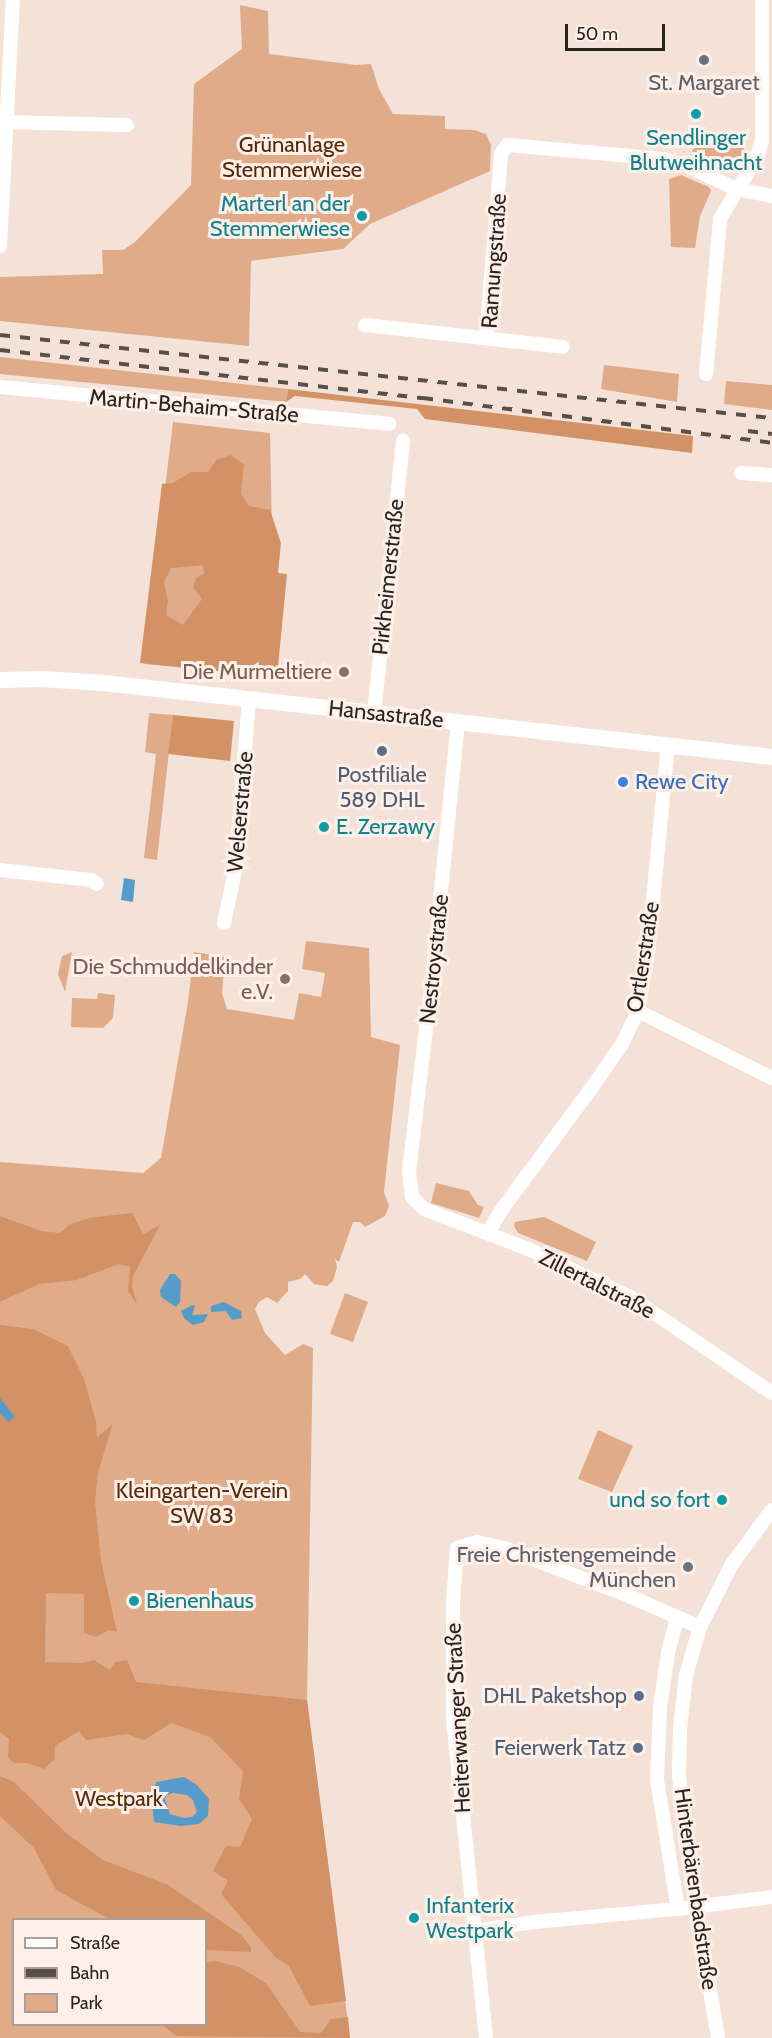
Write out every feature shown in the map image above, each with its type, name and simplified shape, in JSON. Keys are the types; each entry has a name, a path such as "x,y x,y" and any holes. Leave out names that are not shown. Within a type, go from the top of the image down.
{"street":[{"path":"0,246 4,122 13,0"},
{"path":"706,374 720,219 757,157 762,142 762,0"},
{"path":"4,122 127,125"},
{"name":"Ramungstraße","path":"563,347 486,338 501,154 504,147 512,144 663,159 685,165 736,189"},
{"path":"736,189 772,196"},
{"path":"365,325 486,338"},
{"name":"Martin-Behaim-Straße","path":"0,387 389,424"},
{"name":"Pirkheimerstraße","path":"374,713 403,441"},
{"path":"741,472 772,475"},
{"name":"Hansastraße","path":"0,680 72,680 772,757"},
{"name":"Welserstraße","path":"224,923 236,871 249,700"},
{"name":"Nestroystraße","path":"412,1197 410,1172 434,970 458,721"},
{"name":"Ortlerstraße","path":"488,1233 500,1212 622,1044 638,1011 648,952 668,745"},
{"path":"0,870 91,880 97,884"},
{"path":"638,1011 772,1078"},
{"name":"Zillertalstraße","path":"412,1197 424,1209 567,1266 632,1298 772,1392"},
{"name":"Hinterbärenbadstraße","path":"718,2038 685,1838 679,1775 686,1675 700,1627 732,1564 772,1510"},
{"name":"Heiterwanger Straße","path":"486,2038 473,1931 453,1719 453,1602 457,1548 477,1542 504,1548 629,1596 677,1619 700,1627"},
{"name":"Hinterbärenbadstraße","path":"677,1619 668,1653 660,1707 657,1780 678,1909"},
{"path":"473,1931 534,1922 678,1909 772,1897"}],"green space":[{"name":"Grünanlage Stemmerwiese","path":"240,5 268,11 269,54 356,65 371,64 379,89 393,114 445,116 445,129 474,130 486,134 491,145 490,171 370,224 343,249 251,261 249,346 0,321 0,277 103,274 102,250 123,250 135,242 191,185 194,84 242,49"},
{"path":"695,148 744,148 739,163 729,171 694,155 692,150"},
{"path":"681,175 709,187 711,191 700,216 695,248 671,247 669,179"},
{"path":"0,357 288,389 286,402 0,374"},
{"path":"604,365 679,374 677,402 601,389"},
{"path":"726,381 772,385 772,410 724,404"},
{"path":"173,422 270,433 272,532 261,675 144,664"},
{"path":"149,713 173,715 157,860 144,858 156,754 145,752"},
{"path":"306,941 369,948 371,1037 400,1045 384,1192 389,1206 385,1216 365,1227 360,1222 353,1222 339,1262 335,1259 337,1267 333,1281 327,1286 314,1284 305,1274 300,1279 288,1282 288,1291 277,1303 267,1297 259,1302 255,1309 265,1333 285,1355 303,1344 313,1348 307,1700 350,2038 0,2038 0,1162 143,1173 161,1158 188,1002 194,952 225,957 222,993 227,1009 294,1020 299,993 321,997 325,973 302,969"},
{"path":"72,952 65,992 58,974 62,956"},
{"path":"98,993 115,995 113,1018 103,1028 71,1027 72,998 97,999"},
{"path":"436,1183 469,1191 478,1205 484,1207 479,1218 431,1203"},
{"path":"544,1217 596,1242 587,1261 518,1233 514,1226 515,1222"},
{"path":"345,1293 368,1302 353,1342 330,1334"},
{"path":"598,1430 633,1446 612,1492 578,1479"}],"shaded area":[{"path":"288,389 693,436 692,453 425,419 417,409 295,396 286,402"},
{"path":"230,455 244,464 241,494 249,506 270,510 281,543 278,573 287,574 277,677 140,663 162,484 173,483 191,472 208,472 216,460","holes":["203,565 204,574 196,578 193,587 202,599 183,625 166,615 168,601 164,582 171,568"]},
{"path":"173,715 234,721 230,761 168,754"},
{"path":"132,1213 143,1234 160,1225 133,1276 132,1286 137,1304 128,1291 130,1267 119,1264 77,1280 39,1284 0,1302 0,1216 41,1231 60,1233 69,1225 89,1218"},
{"path":"0,1325 33,1329 68,1346 84,1379 96,1422 97,1438 113,1423 98,1472 95,1502 101,1561 117,1632 109,1630 96,1637 84,1633 84,1594 46,1593 45,1662 83,1663 94,1660 110,1670 115,1662 127,1660 136,1682 307,1700 346,2001 310,2006 289,1966 276,1958 221,1894 228,1881 213,1871 226,1846 240,1847 252,1819 239,1799 243,1771 210,1737 171,1723 144,1740 127,1734 86,1740 79,1731 55,1746 55,1759 44,1769 27,1763 14,1763 8,1757 9,1739 0,1732"},
{"path":"0,1776 14,1782 66,1833 103,1860 168,1885 241,1935 251,1947 251,1952 207,1950 207,1918 107,1918 56,1890 34,1848 0,1816"},
{"path":"215,1961 239,1967 266,1983 300,2032 321,2033 331,2019 348,2017 350,2038 177,2036 163,2026 207,2026 207,1962"}],"water":[{"path":"124,878 135,880 133,902 121,900"},
{"path":"170,1274 175,1274 181,1281 180,1302 176,1307 161,1297 160,1290"},
{"path":"224,1302 241,1311 242,1318 232,1320 226,1311 211,1312 211,1306"},
{"path":"192,1305 195,1306 192,1315 208,1314 204,1322 193,1325 184,1318 181,1311"},
{"path":"0,1398 15,1417 8,1422 0,1413"},
{"path":"184,1777 197,1785 209,1799 208,1816 199,1824 181,1826 154,1822 152,1803 156,1782","holes":["173,1793 187,1795 193,1800 197,1812 192,1817 184,1818 170,1814 165,1799 167,1795"]}],"railway":[{"path":"0,335 772,418"},
{"path":"0,350 423,398 772,443"},
{"path":"748,431 772,434"}],"place":[{"name":"St. Margaret","path":"704,60"},
{"name":"Sendlinger Blutweihnacht","path":"696,114"},
{"name":"Marterl an der Stemmerwiese","path":"362,216"},
{"name":"Die Murmeltiere","path":"344,672"},
{"name":"Postfiliale 589 DHL","path":"382,751"},
{"name":"Rewe City","path":"623,782"},
{"name":"E. Zerzawy","path":"324,827"},
{"name":"Die Schmuddelkinder e.V.","path":"285,979"},
{"name":"und so fort","path":"722,1500"},
{"name":"Freie Christengemeinde München","path":"688,1567"},
{"name":"Bienenhaus","path":"134,1601"},
{"name":"DHL Paketshop","path":"639,1696"},
{"name":"Feierwerk Tatz","path":"638,1748"},
{"name":"Infanterix Westpark","path":"414,1918"}],"park label":[{"name":"Kleingarten-Verein SW 83","path":"202,1502"},
{"name":"Westpark","path":"119,1799"}]}
